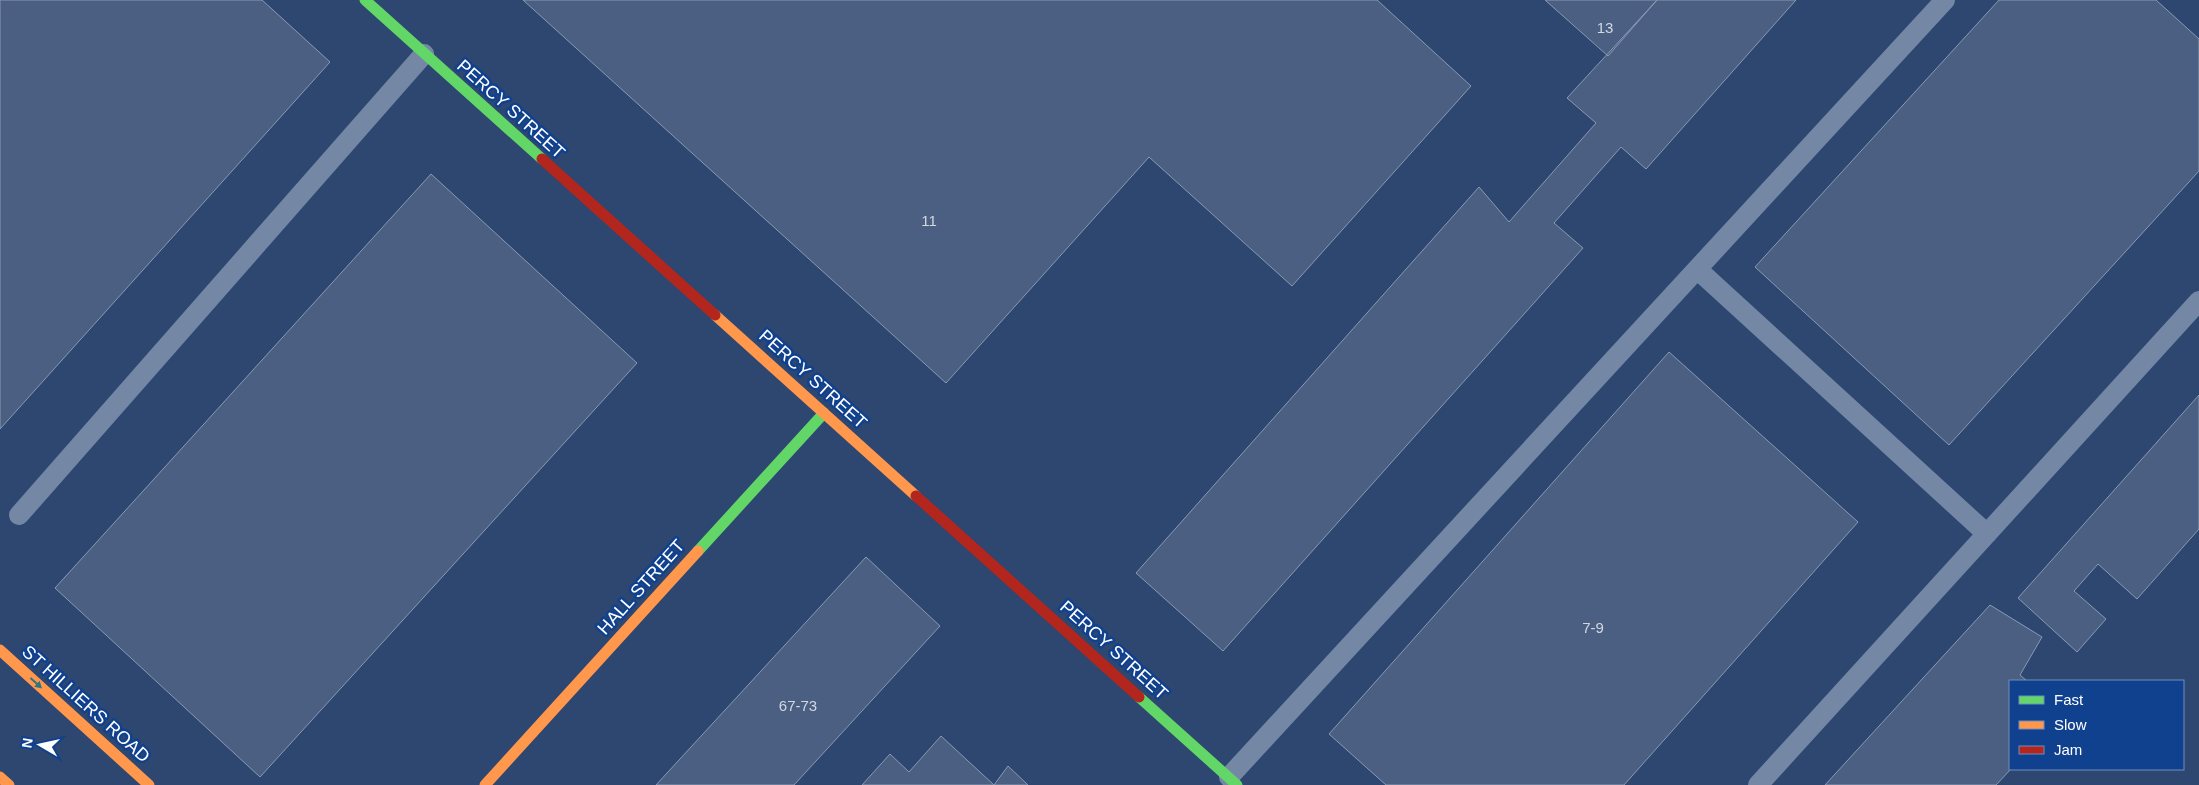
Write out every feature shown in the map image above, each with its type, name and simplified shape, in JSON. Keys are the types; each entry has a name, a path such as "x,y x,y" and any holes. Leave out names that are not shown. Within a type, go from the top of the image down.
{"main road":[{"name":"PERCY STREET","path":"364,0 1233,781"},
{"name":"HALL STREET","path":"485,785 824,413"},
{"name":"ST HILLIERS ROAD","path":"0,650 149,785"},
{"path":"0,777 9,785"}],"lane":[{"path":"1233,781 1697,269 1946,0"},
{"path":"19,515 424,54"},
{"path":"1697,269 1987,534"},
{"path":"1758,785 2199,301"}],"building":[{"path":"0,0 262,0 330,62 0,429"},
{"path":"523,0 1377,0 1471,86 1292,286 1149,157 946,383"},
{"path":"1545,0 1657,0 1608,56"},
{"path":"1657,0 1796,0 1646,169 1621,147 1554,223 1583,248 1223,651 1136,573 1479,187 1509,222 1596,123 1567,98"},
{"path":"1999,0 2156,0 2199,39 2199,171 1949,445 1755,267"},
{"path":"431,174 637,363 260,777 55,588"},
{"path":"1669,352 1858,522 1624,785 1386,785 1329,734"},
{"path":"2199,395 2199,529 2137,599 2098,564 2074,591 2106,619 2077,652 2018,598"},
{"path":"866,557 940,626 794,785 656,785"},
{"path":"1990,605 2042,637 2020,675 2026,680 2009,680 2010,770 1996,785 1825,785"},
{"path":"941,736 994,785 862,785 890,754 909,772"},
{"path":"1008,766 1028,785 994,785"}],"traffic: fast":[{"path":"365,0 542,159"},
{"path":"698,551 824,413"},
{"path":"1139,697 1237,785"}],"traffic: slow":[{"path":"715,315 916,496"},
{"path":"485,785 698,551"},
{"path":"0,650 149,785"},
{"path":"0,777 9,785"}],"traffic: jam":[{"path":"542,159 715,315"},
{"path":"916,496 1139,697"}]}
